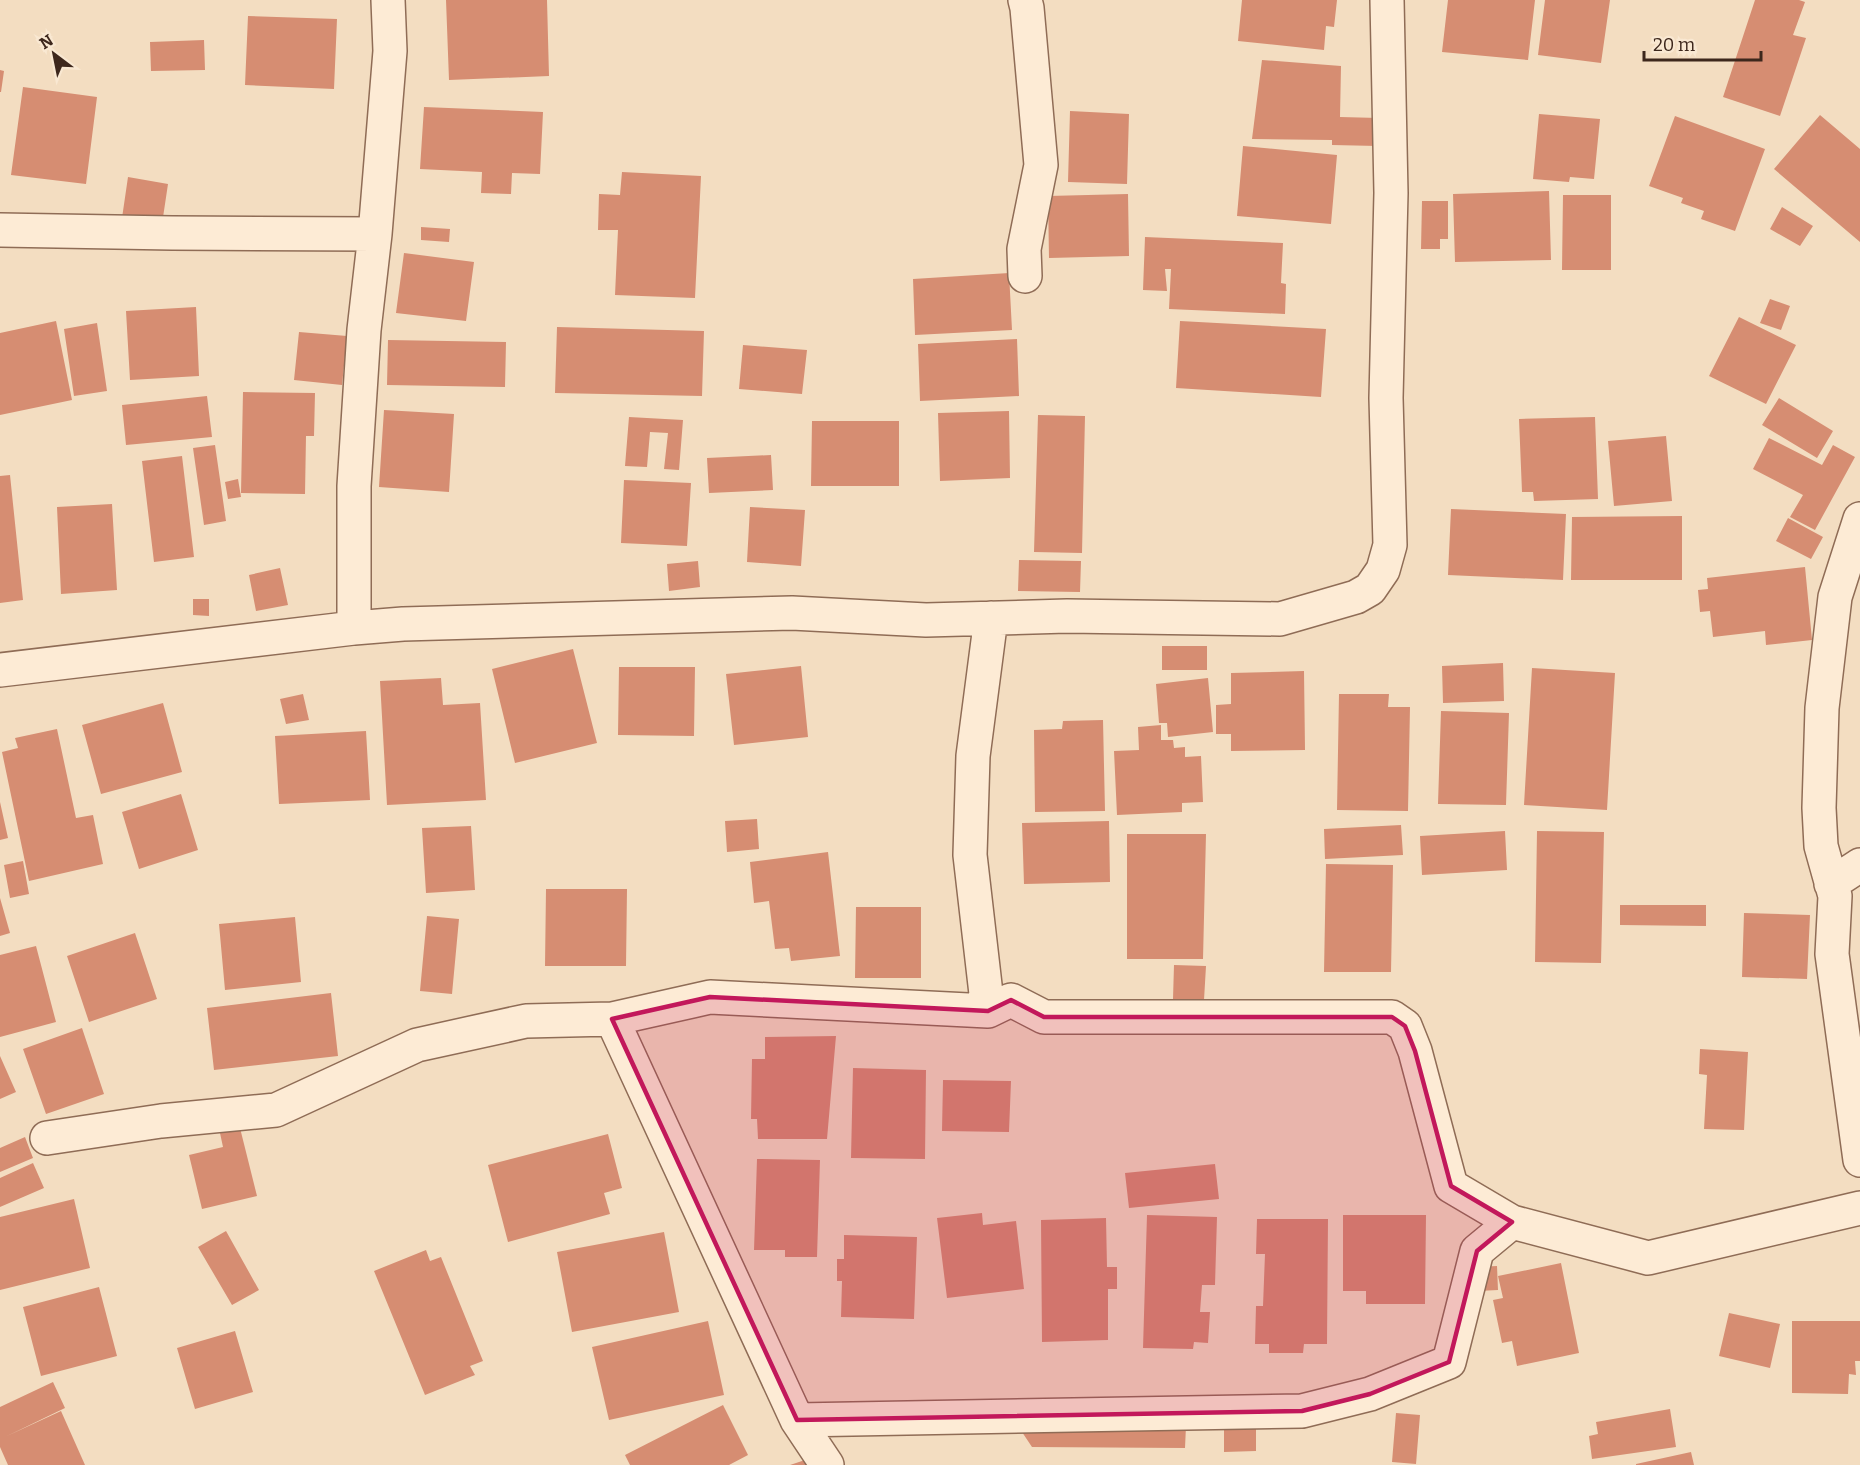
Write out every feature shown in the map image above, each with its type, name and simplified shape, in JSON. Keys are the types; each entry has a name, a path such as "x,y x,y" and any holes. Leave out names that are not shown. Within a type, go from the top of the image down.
{"street":[{"path":"354,628 354,486 364,330 375,234 390,51 388,0"},
{"path":"1025,0 1041,165 1024,249 1025,276"},
{"path":"0,670 403,624 792,613 926,620 1067,616 1280,619 1356,597 1370,589 1383,570 1390,545 1386,398 1390,193 1387,0"},
{"path":"0,230 375,234"},
{"path":"1860,519 1835,597 1821,708 1819,808 1821,846 1835,896 1832,954 1860,1160"},
{"path":"988,1011 970,855 973,756 991,618"},
{"path":"1831,884 1860,864"},
{"path":"47,1138 160,1121 276,1110 417,1046 526,1021 612,1019 710,997 988,1011 1011,1000 1044,1017 1392,1017 1405,1026 1415,1051 1451,1186 1512,1222 1648,1258 1860,1208"},
{"path":"612,1019 797,1420 827,1465"},
{"path":"797,1420 1302,1411 1370,1394 1449,1362 1478,1251 1512,1222"}],"highlighted area":[{"path":"710,997 988,1011 1011,1000 1044,1017 1392,1017 1405,1026 1415,1051 1451,1186 1512,1222 1477,1251 1449,1362 1370,1394 1302,1411 797,1420 612,1019"}],"building":[{"path":"446,0 547,0 549,76 449,80"},
{"path":"1242,0 1337,0 1334,27 1326,26 1324,50 1238,41"},
{"path":"1448,0 1535,0 1528,60 1442,52"},
{"path":"1545,0 1610,0 1601,63 1538,55"},
{"path":"1755,0 1805,2 1793,35 1806,38 1780,116 1723,97"},
{"path":"248,16 337,19 334,89 245,85"},
{"path":"204,40 205,70 151,71 150,42"},
{"path":"1262,60 1341,66 1340,117 1379,118 1378,146 1332,145 1332,140 1252,139"},
{"path":"0,70 4,71 1,92 0,92"},
{"path":"23,87 97,97 86,184 11,175"},
{"path":"424,107 543,112 540,174 512,173 511,194 481,193 482,172 420,169"},
{"path":"1070,111 1129,114 1127,184 1068,182"},
{"path":"1539,114 1600,119 1594,179 1570,177 1569,182 1533,179"},
{"path":"1820,115 1860,149 1860,242 1774,169"},
{"path":"1675,116 1765,149 1735,231 1701,219 1704,211 1681,203 1683,198 1649,186"},
{"path":"1243,146 1337,155 1331,224 1237,216"},
{"path":"622,172 701,176 695,298 615,295 618,230 598,230 599,194 620,195"},
{"path":"128,177 168,184 162,224 122,218"},
{"path":"1549,191 1551,260 1455,262 1453,194"},
{"path":"1128,194 1129,256 1049,258 1048,196"},
{"path":"1563,195 1611,195 1611,270 1562,270"},
{"path":"1422,201 1448,201 1448,239 1440,239 1440,249 1421,249"},
{"path":"1782,207 1813,226 1800,246 1770,229"},
{"path":"421,227 450,229 449,242 421,240"},
{"path":"1145,237 1283,243 1281,283 1286,284 1285,314 1169,309 1171,269 1165,269 1167,291 1143,290"},
{"path":"404,253 474,262 466,321 396,313"},
{"path":"1009,273 1012,330 915,335 913,279"},
{"path":"1770,299 1790,306 1781,330 1760,323"},
{"path":"196,307 199,376 130,380 126,311"},
{"path":"1739,317 1796,345 1766,404 1709,376"},
{"path":"56,321 72,400 0,415 0,333"},
{"path":"1180,321 1326,329 1321,397 1176,388"},
{"path":"97,323 107,391 74,396 64,329"},
{"path":"557,327 704,331 702,396 555,393"},
{"path":"299,332 347,336 342,385 294,380"},
{"path":"1017,339 1019,396 920,401 918,344"},
{"path":"388,340 506,342 505,387 387,385"},
{"path":"743,345 807,350 802,394 739,389"},
{"path":"243,392 315,393 314,436 306,436 305,494 241,493"},
{"path":"207,396 212,437 126,445 122,405"},
{"path":"1779,398 1833,431 1817,458 1762,425"},
{"path":"384,410 454,414 449,492 379,487"},
{"path":"1009,411 1010,478 940,481 938,413"},
{"path":"1038,415 1085,416 1082,553 1034,552"},
{"path":"629,417 683,420 679,470 664,469 668,433 650,432 647,467 625,466"},
{"path":"1595,417 1598,499 1534,501 1533,492 1522,492 1519,419"},
{"path":"812,421 899,421 899,486 811,486"},
{"path":"1666,436 1672,501 1614,506 1608,441"},
{"path":"1769,438 1822,465 1833,445 1855,457 1815,530 1790,517 1803,495 1753,469"},
{"path":"215,445 226,521 204,525 193,448"},
{"path":"771,455 773,490 709,493 707,458"},
{"path":"182,456 194,557 154,562 142,461"},
{"path":"10,475 23,600 0,603 0,476"},
{"path":"238,479 241,497 228,499 225,482"},
{"path":"624,480 691,483 687,546 621,543"},
{"path":"112,504 117,590 61,594 57,507"},
{"path":"750,507 805,510 801,566 747,562"},
{"path":"1451,509 1566,514 1563,580 1448,575"},
{"path":"1682,516 1682,580 1571,580 1572,517"},
{"path":"1788,518 1823,537 1811,559 1776,541"},
{"path":"1019,560 1081,561 1080,592 1018,591"},
{"path":"698,561 700,587 669,591 667,564"},
{"path":"1805,567 1812,640 1766,645 1765,631 1713,637 1710,611 1700,612 1698,590 1708,589 1707,578"},
{"path":"280,568 288,605 256,611 249,575"},
{"path":"193,599 209,599 209,616 193,615"},
{"path":"1162,646 1207,646 1207,670 1162,670"},
{"path":"573,649 597,743 515,763 492,669"},
{"path":"1503,663 1504,701 1443,703 1442,666"},
{"path":"801,666 808,737 734,745 726,674"},
{"path":"619,667 695,667 694,736 618,735"},
{"path":"1532,668 1615,673 1607,810 1524,805"},
{"path":"1304,671 1305,750 1231,751 1231,734 1216,734 1216,705 1231,704 1231,673"},
{"path":"441,678 443,705 480,703 486,800 387,805 380,681"},
{"path":"1208,678 1213,732 1168,737 1167,723 1159,723 1156,684"},
{"path":"303,694 309,720 286,724 280,699"},
{"path":"1339,694 1389,694 1388,707 1410,707 1408,811 1337,810"},
{"path":"163,703 182,772 101,794 82,725"},
{"path":"1441,711 1509,713 1506,805 1438,804"},
{"path":"1103,720 1105,811 1035,812 1034,730 1062,729 1063,721"},
{"path":"1161,725 1161,740 1173,740 1174,748 1185,747 1185,757 1201,756 1203,802 1182,803 1182,812 1117,815 1114,751 1139,750 1138,727"},
{"path":"57,729 76,818 93,815 103,864 29,881 2,752 18,748 15,738"},
{"path":"366,731 370,800 279,804 275,736"},
{"path":"181,794 198,850 139,869 122,812"},
{"path":"0,802 8,838 0,840"},
{"path":"757,819 759,849 727,852 725,821"},
{"path":"1109,821 1110,882 1024,884 1022,823"},
{"path":"1401,825 1403,855 1325,859 1324,829"},
{"path":"471,826 475,890 426,893 422,828"},
{"path":"1505,831 1507,870 1422,875 1420,836"},
{"path":"1537,831 1604,832 1601,963 1535,962"},
{"path":"1127,834 1206,834 1203,959 1127,959"},
{"path":"828,852 840,956 791,961 789,948 775,949 769,901 754,903 750,862"},
{"path":"23,861 29,894 10,898 4,865"},
{"path":"1326,864 1393,865 1391,972 1324,972"},
{"path":"546,889 627,889 626,966 545,966"},
{"path":"0,898 10,933 0,936"},
{"path":"1620,905 1706,905 1706,926 1620,925"},
{"path":"856,907 921,907 921,978 855,978"},
{"path":"1744,913 1810,915 1807,979 1742,977"},
{"path":"427,916 459,919 452,994 420,991"},
{"path":"295,917 301,982 225,990 219,924"},
{"path":"135,933 157,999 89,1022 67,956"},
{"path":"36,946 56,1022 0,1037 0,955"},
{"path":"1174,965 1206,966 1204,1000 1173,999"},
{"path":"331,993 338,1056 214,1070 207,1008"},
{"path":"82,1028 104,1094 46,1114 23,1049"},
{"path":"836,1036 827,1139 758,1139 757,1119 751,1119 752,1059 765,1059 765,1037"},
{"path":"1700,1049 1748,1052 1744,1130 1704,1129 1707,1075 1699,1074"},
{"path":"0,1056 16,1092 0,1099"},
{"path":"853,1068 926,1070 925,1159 851,1158"},
{"path":"943,1080 1011,1081 1009,1132 942,1131"},
{"path":"240,1128 257,1196 202,1209 189,1155 223,1147 220,1133"},
{"path":"608,1134 622,1188 604,1193 610,1214 508,1242 488,1165"},
{"path":"25,1137 33,1158 0,1172 0,1148"},
{"path":"757,1159 820,1160 817,1257 785,1257 785,1250 754,1250"},
{"path":"33,1163 44,1188 0,1207 0,1178"},
{"path":"1215,1164 1219,1199 1129,1208 1125,1173"},
{"path":"74,1199 90,1268 0,1290 0,1217"},
{"path":"982,1213 983,1225 1016,1221 1024,1289 947,1298 937,1218"},
{"path":"1147,1215 1217,1217 1215,1285 1202,1285 1200,1312 1210,1312 1208,1343 1194,1342 1193,1349 1143,1348"},
{"path":"1343,1215 1426,1215 1425,1304 1366,1304 1366,1291 1343,1291"},
{"path":"1106,1218 1107,1267 1117,1267 1117,1289 1108,1289 1108,1340 1042,1342 1041,1220"},
{"path":"1257,1219 1328,1219 1327,1344 1304,1344 1303,1353 1269,1353 1269,1344 1255,1344 1256,1306 1263,1306 1265,1254 1256,1254"},
{"path":"226,1231 259,1290 232,1305 198,1247"},
{"path":"664,1232 679,1312 572,1332 557,1252"},
{"path":"844,1235 917,1237 914,1319 841,1317 842,1281 837,1281 837,1259 844,1259"},
{"path":"426,1250 430,1261 441,1257 483,1361 470,1366 475,1375 425,1395 374,1271"},
{"path":"1561,1263 1579,1353 1517,1366 1512,1341 1502,1343 1493,1300 1503,1298 1498,1276"},
{"path":"1497,1266 1498,1290 1478,1291 1477,1267"},
{"path":"99,1287 117,1356 41,1376 23,1307"},
{"path":"1729,1313 1780,1324 1770,1368 1719,1356"},
{"path":"708,1321 724,1395 609,1420 592,1347"},
{"path":"1792,1321 1860,1321 1860,1361 1855,1361 1856,1375 1849,1374 1848,1394 1792,1393"},
{"path":"235,1331 253,1392 195,1409 177,1348"},
{"path":"53,1382 65,1408 7,1436 61,1411 85,1465 8,1465 0,1447 0,1407"},
{"path":"723,1405 748,1455 729,1465 630,1465 625,1455"},
{"path":"1670,1409 1676,1447 1592,1459 1589,1436 1598,1434 1596,1422"},
{"path":"1396,1413 1420,1415 1416,1464 1392,1462"},
{"path":"1014,1420 1186,1426 1185,1448 1032,1447"},
{"path":"1256,1429 1256,1451 1224,1452 1224,1430"},
{"path":"1691,1452 1694,1465 1636,1465 1636,1464"},
{"path":"808,1459 810,1465 790,1465"}]}
